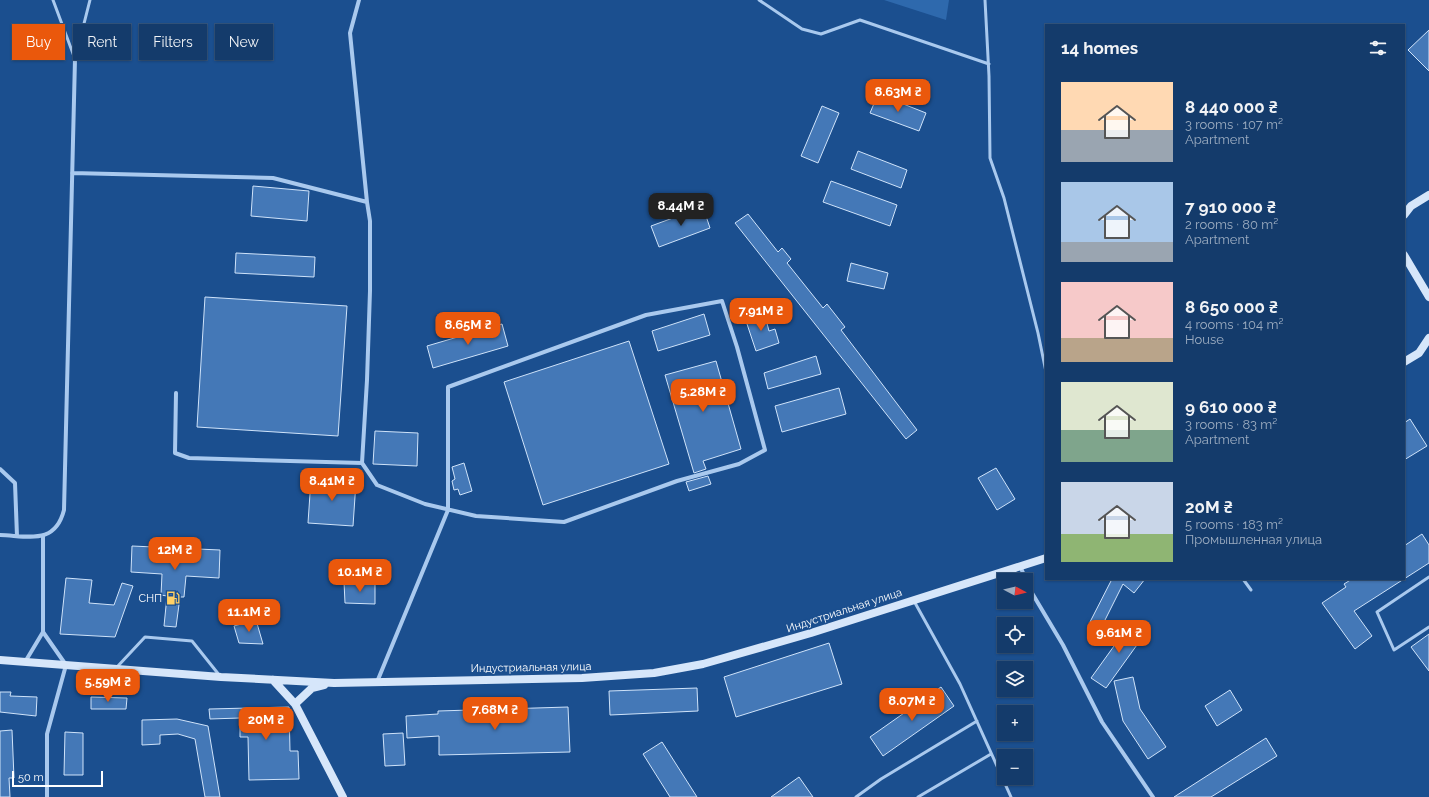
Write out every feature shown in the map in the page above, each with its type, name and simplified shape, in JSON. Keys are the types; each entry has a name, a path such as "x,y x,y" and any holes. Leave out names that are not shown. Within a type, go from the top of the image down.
{"main road":[{"path":"1405,213 1411,206 1429,195"},
{"path":"1405,257 1429,297"},
{"path":"1405,361 1418,353 1429,338"},
{"name":"Индустриальная улица","path":"0,660 221,677 334,682 582,678 654,673 717,660 811,633 913,599 1045,558"},
{"path":"273,680 295,704 343,797"},
{"path":"295,704 312,688 334,682"}],"street":[{"path":"359,0 350,33 370,221 370,291 362,463 376,485 425,504 448,510 476,516 564,522 677,481 739,464 765,450 722,301 646,315 448,387 448,510 377,682"},
{"path":"0,535 43,537 58,527 64,510 75,60"},
{"path":"72,173 273,178 367,202"},
{"path":"176,393 175,453 189,458 362,463"},
{"path":"0,469 15,483 17,536"},
{"path":"25,662 43,632 43,537"},
{"path":"1020,566 1032,593 1064,645 1102,722 1153,797"},
{"path":"43,632 66,665 47,734 47,797"}],"lane":[{"path":"53,0 73,54"},
{"path":"84,24 90,0"},
{"path":"759,0 802,29 821,34 860,20 988,64"},
{"path":"985,0 990,158 1004,198 1038,333 1045,367"},
{"path":"1418,353 1429,344"},
{"path":"1429,577 1377,612 1394,650 1429,627"},
{"path":"1244,580 1251,590"},
{"path":"913,599 960,684 1011,797"},
{"path":"115,669 145,637 192,641 221,677"},
{"path":"856,797 881,779 977,721"},
{"path":"918,797 991,754"}],"shaded area":[{"path":"884,0 949,0 946,20"}],"building":[{"path":"1429,30 1429,71 1408,50"},
{"path":"878,94 926,113 919,131 870,113"},
{"path":"822,106 839,113 818,163 801,156"},
{"path":"858,151 907,170 901,188 851,169"},
{"path":"831,181 897,205 890,226 823,202"},
{"path":"253,186 309,191 307,221 251,216"},
{"path":"703,207 710,228 659,247 651,226"},
{"path":"748,214 778,252 782,248 791,259 787,263 823,308 827,304 845,327 841,330 917,430 906,439 735,223"},
{"path":"236,253 315,257 314,277 235,273"},
{"path":"851,263 888,273 884,289 847,281"},
{"path":"205,297 347,306 338,436 197,427"},
{"path":"764,312 769,331 775,329 779,343 756,351 745,318"},
{"path":"704,314 710,335 658,351 652,331"},
{"path":"502,324 508,346 433,368 427,346"},
{"path":"629,341 669,464 543,505 504,382"},
{"path":"816,356 821,374 768,389 764,373"},
{"path":"716,361 741,449 703,461 706,469 694,473 665,375"},
{"path":"839,388 846,414 782,432 775,406"},
{"path":"1410,419 1427,446 1405,459 1405,422"},
{"path":"375,431 418,433 417,466 373,464"},
{"path":"464,463 472,491 460,495 458,489 454,490 452,481 455,479 452,467"},
{"path":"996,468 1015,499 997,510 978,478"},
{"path":"708,476 711,484 689,491 686,482"},
{"path":"311,479 356,482 353,526 308,523"},
{"path":"1422,534 1429,545 1429,563 1405,578 1405,545"},
{"path":"132,546 220,550 219,578 186,576 184,597 180,597 176,627 164,626 167,596 161,595 162,574 131,572"},
{"path":"66,578 92,580 89,603 114,605 122,583 133,586 115,637 60,634"},
{"path":"1111,580 1144,580 1134,593 1123,584 1101,628 1090,622"},
{"path":"1350,580 1402,580 1354,611 1372,636 1355,649 1322,603 1346,587 1344,584"},
{"path":"344,582 375,584 375,604 345,603"},
{"path":"256,620 263,644 239,643 234,626"},
{"path":"1132,621 1147,631 1106,688 1091,678"},
{"path":"1429,634 1429,671 1411,647"},
{"path":"829,643 842,684 736,717 724,677"},
{"path":"1133,677 1140,709 1166,747 1148,759 1123,721 1114,681"},
{"path":"941,687 954,706 883,756 870,737"},
{"path":"697,688 698,711 610,715 609,691"},
{"path":"1230,690 1242,710 1217,726 1205,706"},
{"path":"0,692 11,692 10,696 37,697 36,716 0,712"},
{"path":"91,697 127,698 126,709 91,709"},
{"path":"289,707 290,751 298,751 299,779 249,780 248,737 240,737 240,718 210,719 209,709"},
{"path":"568,707 570,752 439,755 439,736 407,738 406,716 438,714 438,711"},
{"path":"177,719 208,726 220,797 205,797 195,739 178,734 160,735 160,744 142,745 142,720"},
{"path":"12,730 14,778 9,778 10,797 0,797 0,731"},
{"path":"65,732 83,733 83,775 64,775"},
{"path":"403,733 405,765 385,766 383,734"},
{"path":"1266,738 1277,756 1211,797 1174,797"},
{"path":"662,742 697,797 670,797 643,754"},
{"path":"799,777 813,797 771,797"}],"place":[{"name":"СНП","path":"173,598"}]}
